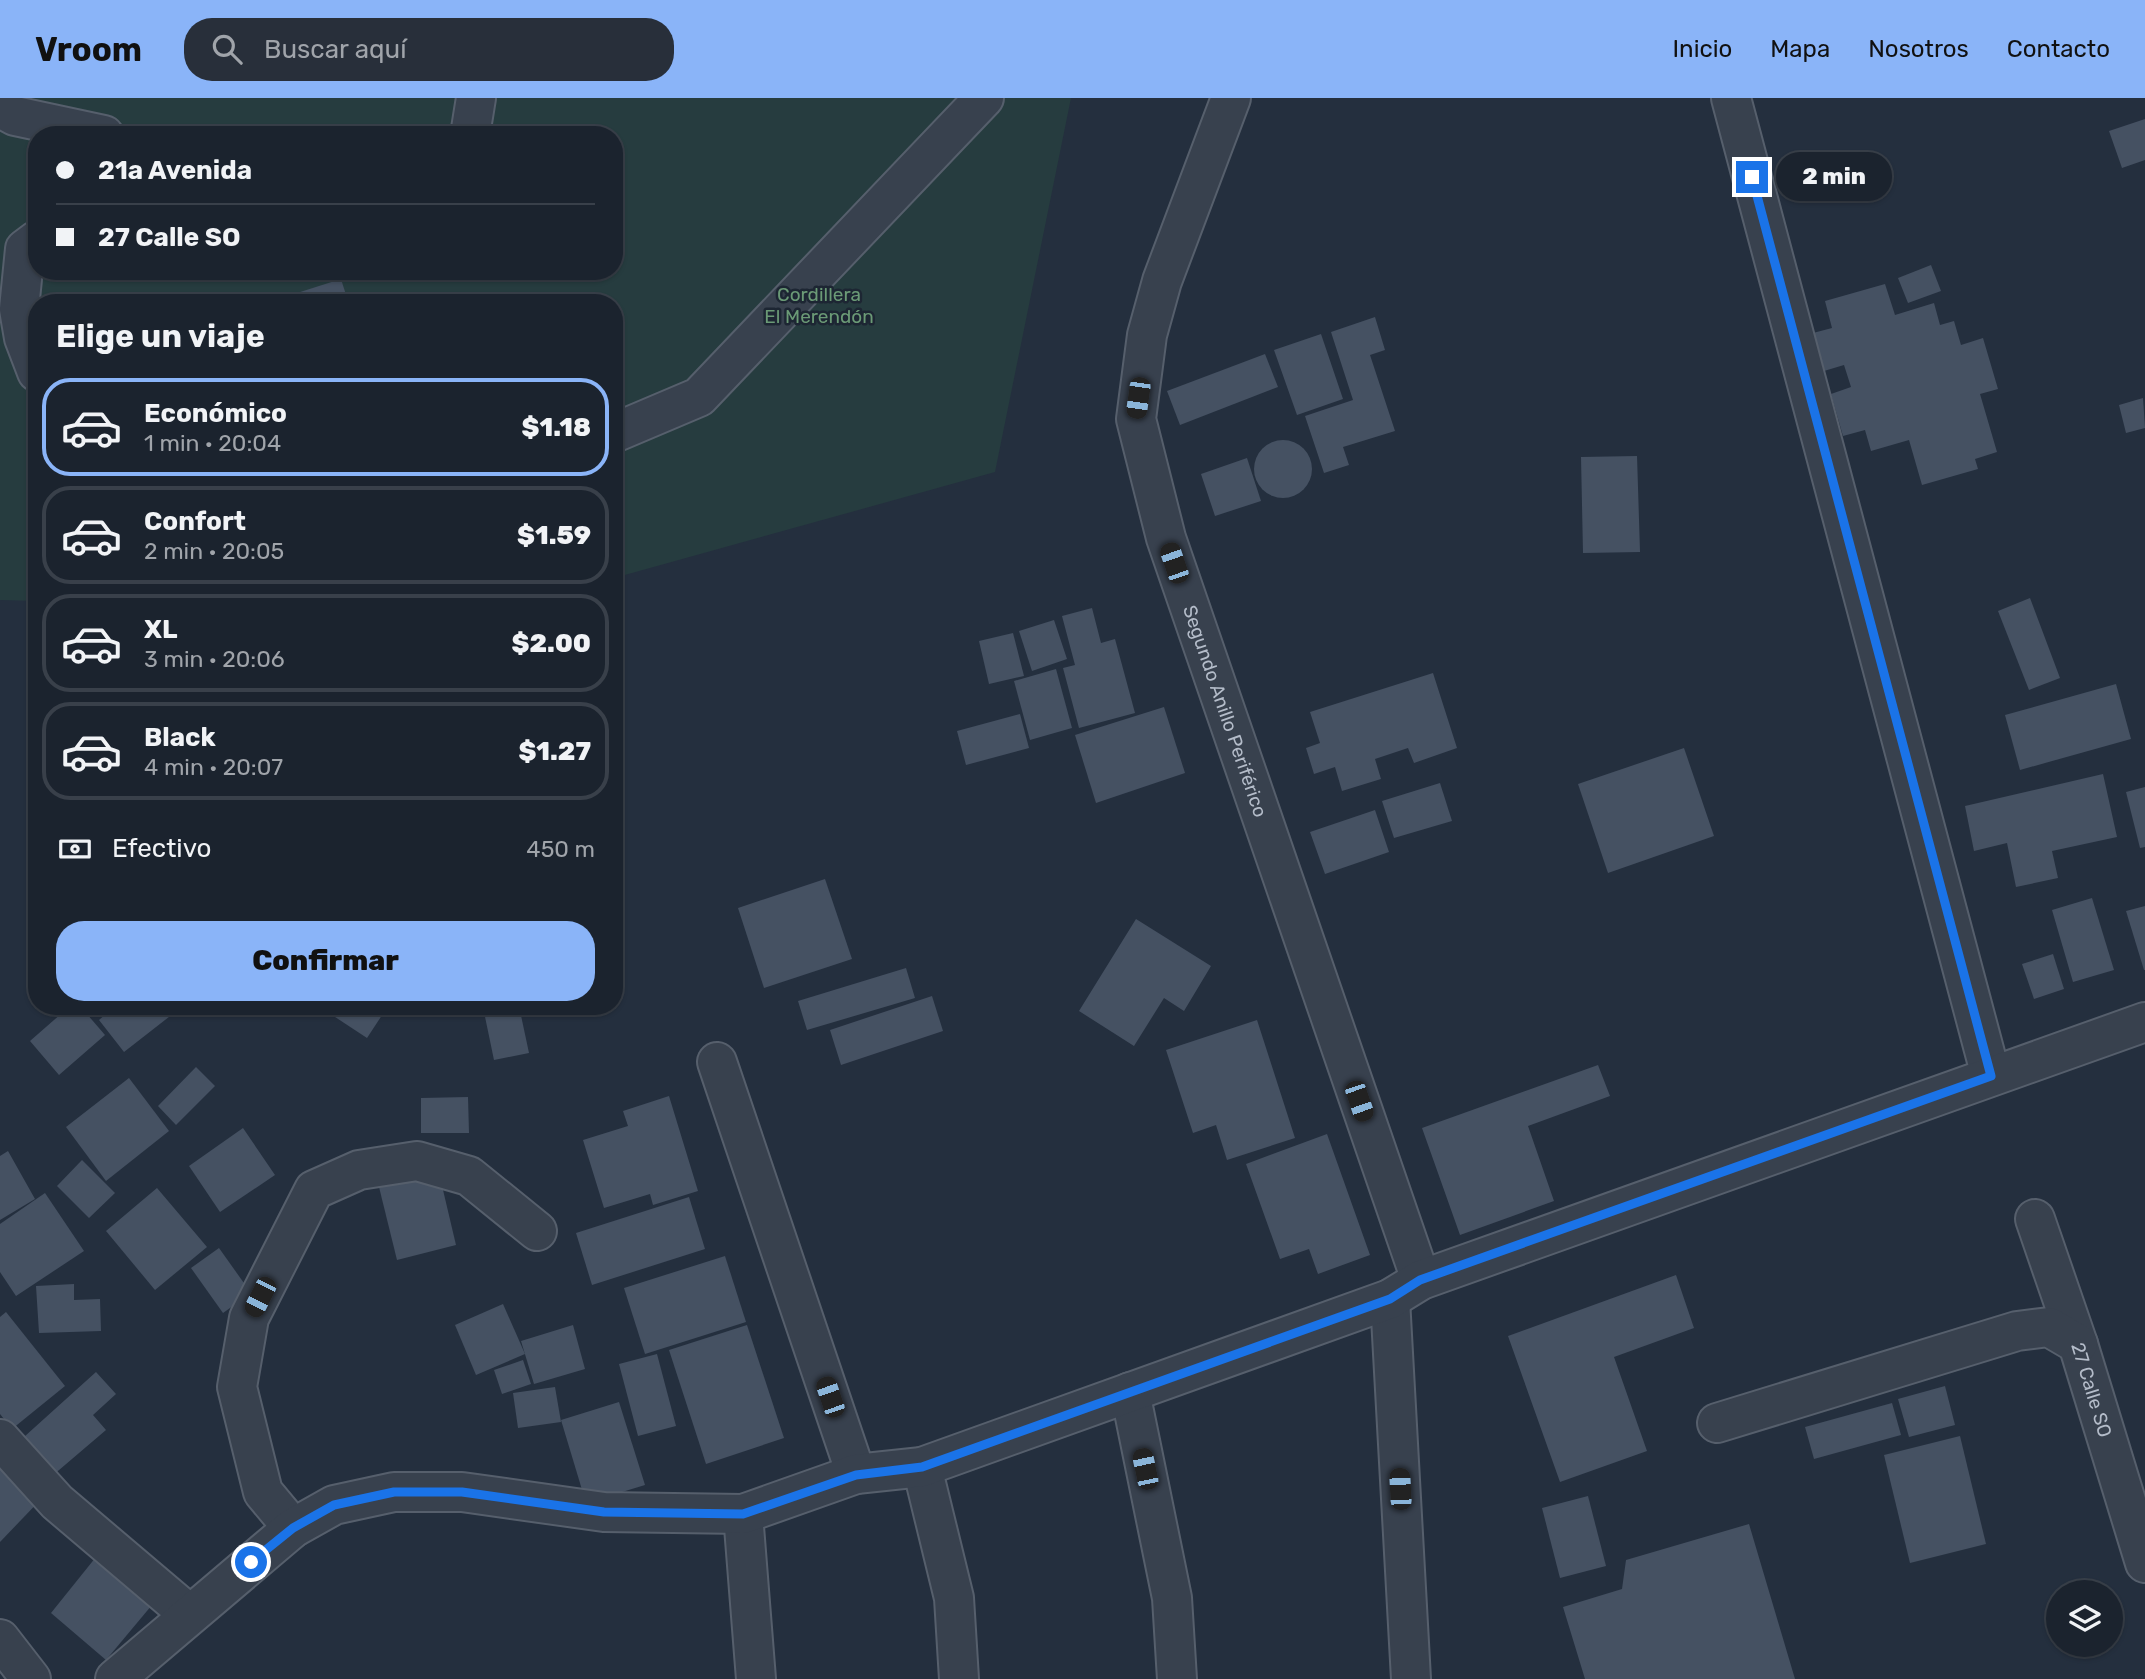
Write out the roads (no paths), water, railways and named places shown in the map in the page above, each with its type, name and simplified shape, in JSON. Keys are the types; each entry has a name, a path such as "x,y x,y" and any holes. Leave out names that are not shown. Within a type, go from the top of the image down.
{"street":[{"path":"471,126 476,98"},
{"path":"623,429 699,397 984,98"},
{"name":"Segundo Anillo Periférico","path":"1231,98 1163,281 1147,335 1136,419 1166,538 1405,1289 1411,1679"},
{"path":"1731,98 1991,1076"},
{"path":"0,108 15,116 62,126"},
{"path":"28,247 25,249 19,309 28,348"},
{"path":"115,1679 293,1528 334,1505 394,1492 462,1492 604,1512 743,1514 856,1475 922,1467 1405,1289 2145,1022"},
{"path":"717,1062 856,1475"},
{"path":"293,1528 263,1492 237,1387 249,1318 314,1190 359,1170 417,1161 469,1176 537,1231"},
{"name":"27 Calle SO","path":"2035,1219 2078,1344 2145,1563"},
{"path":"1717,1423 2017,1331 2049,1327 2078,1344"},
{"path":"1130,1392 1171,1598 1177,1679"},
{"path":"0,1439 57,1502 189,1614"},
{"path":"922,1467 954,1598 959,1679"},
{"path":"743,1514 756,1679"},
{"path":"0,1639 31,1679"}],"park label":[{"name":"Cordillera El Merendón","path":"819,305"}]}
